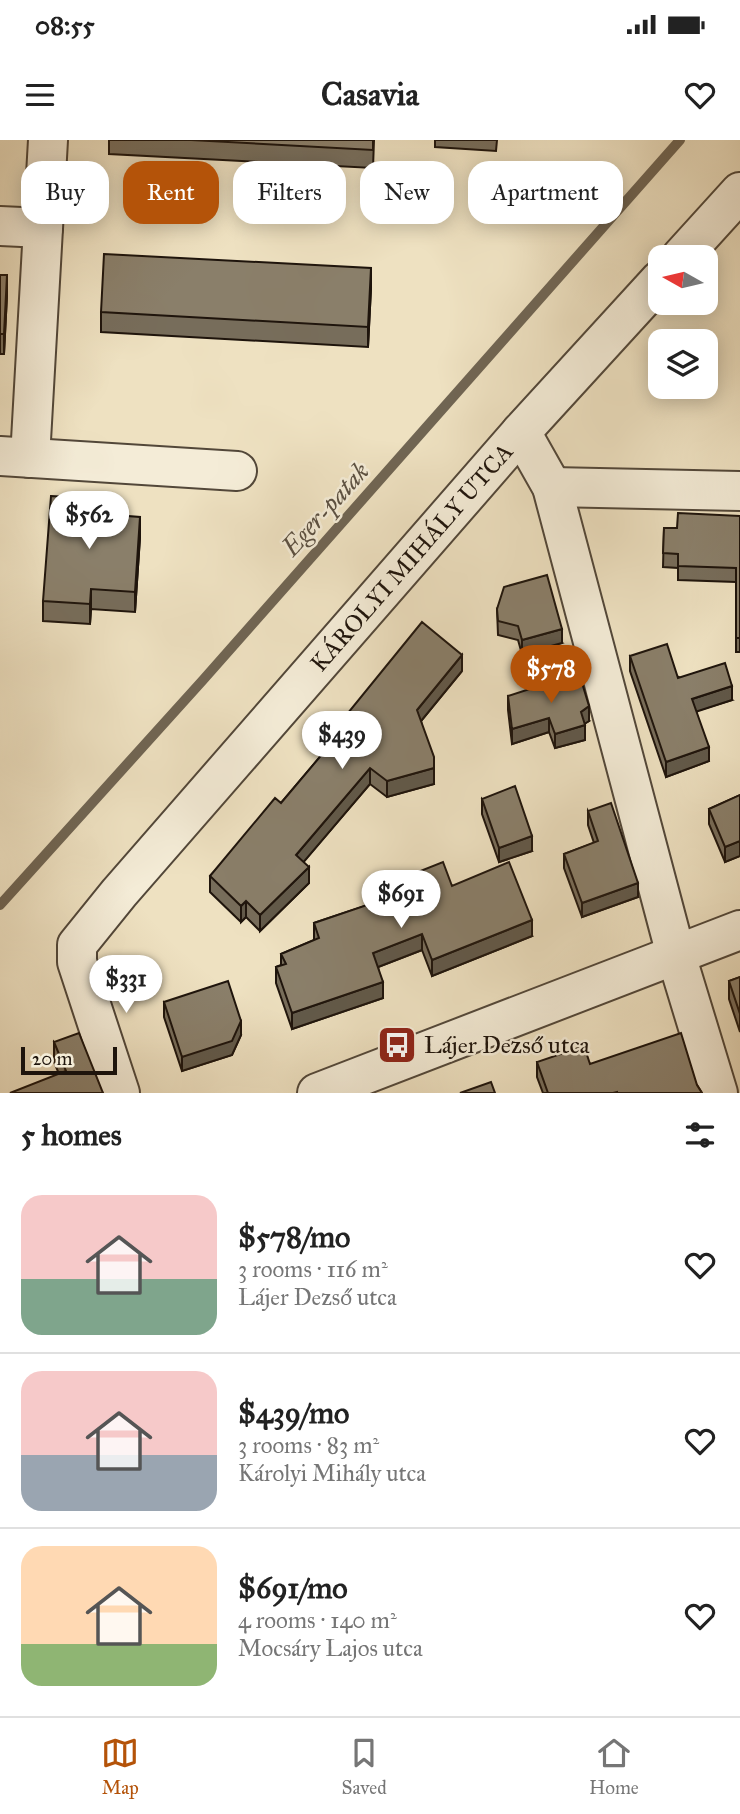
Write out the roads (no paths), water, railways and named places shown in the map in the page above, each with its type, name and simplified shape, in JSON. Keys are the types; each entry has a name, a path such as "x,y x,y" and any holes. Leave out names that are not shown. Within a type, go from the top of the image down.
{"street":[{"path":"48,140 43,228 15,457 237,471"},
{"path":"692,245 740,192"},
{"path":"0,226 43,228"},
{"name":"KÁROLYI MIHÁLY UTCA","path":"120,1093 78,962 77,946 128,883 521,432 648,293"},
{"path":"521,432 552,487 676,955 718,1093"},
{"path":"552,487 740,491"},
{"path":"317,1093 740,930"}],"waterway":[{"name":"Eger-patak","path":"0,905 203,680 680,140"}],"place":[{"name":"Lájer Dezső utca","path":"397,1045"}]}
